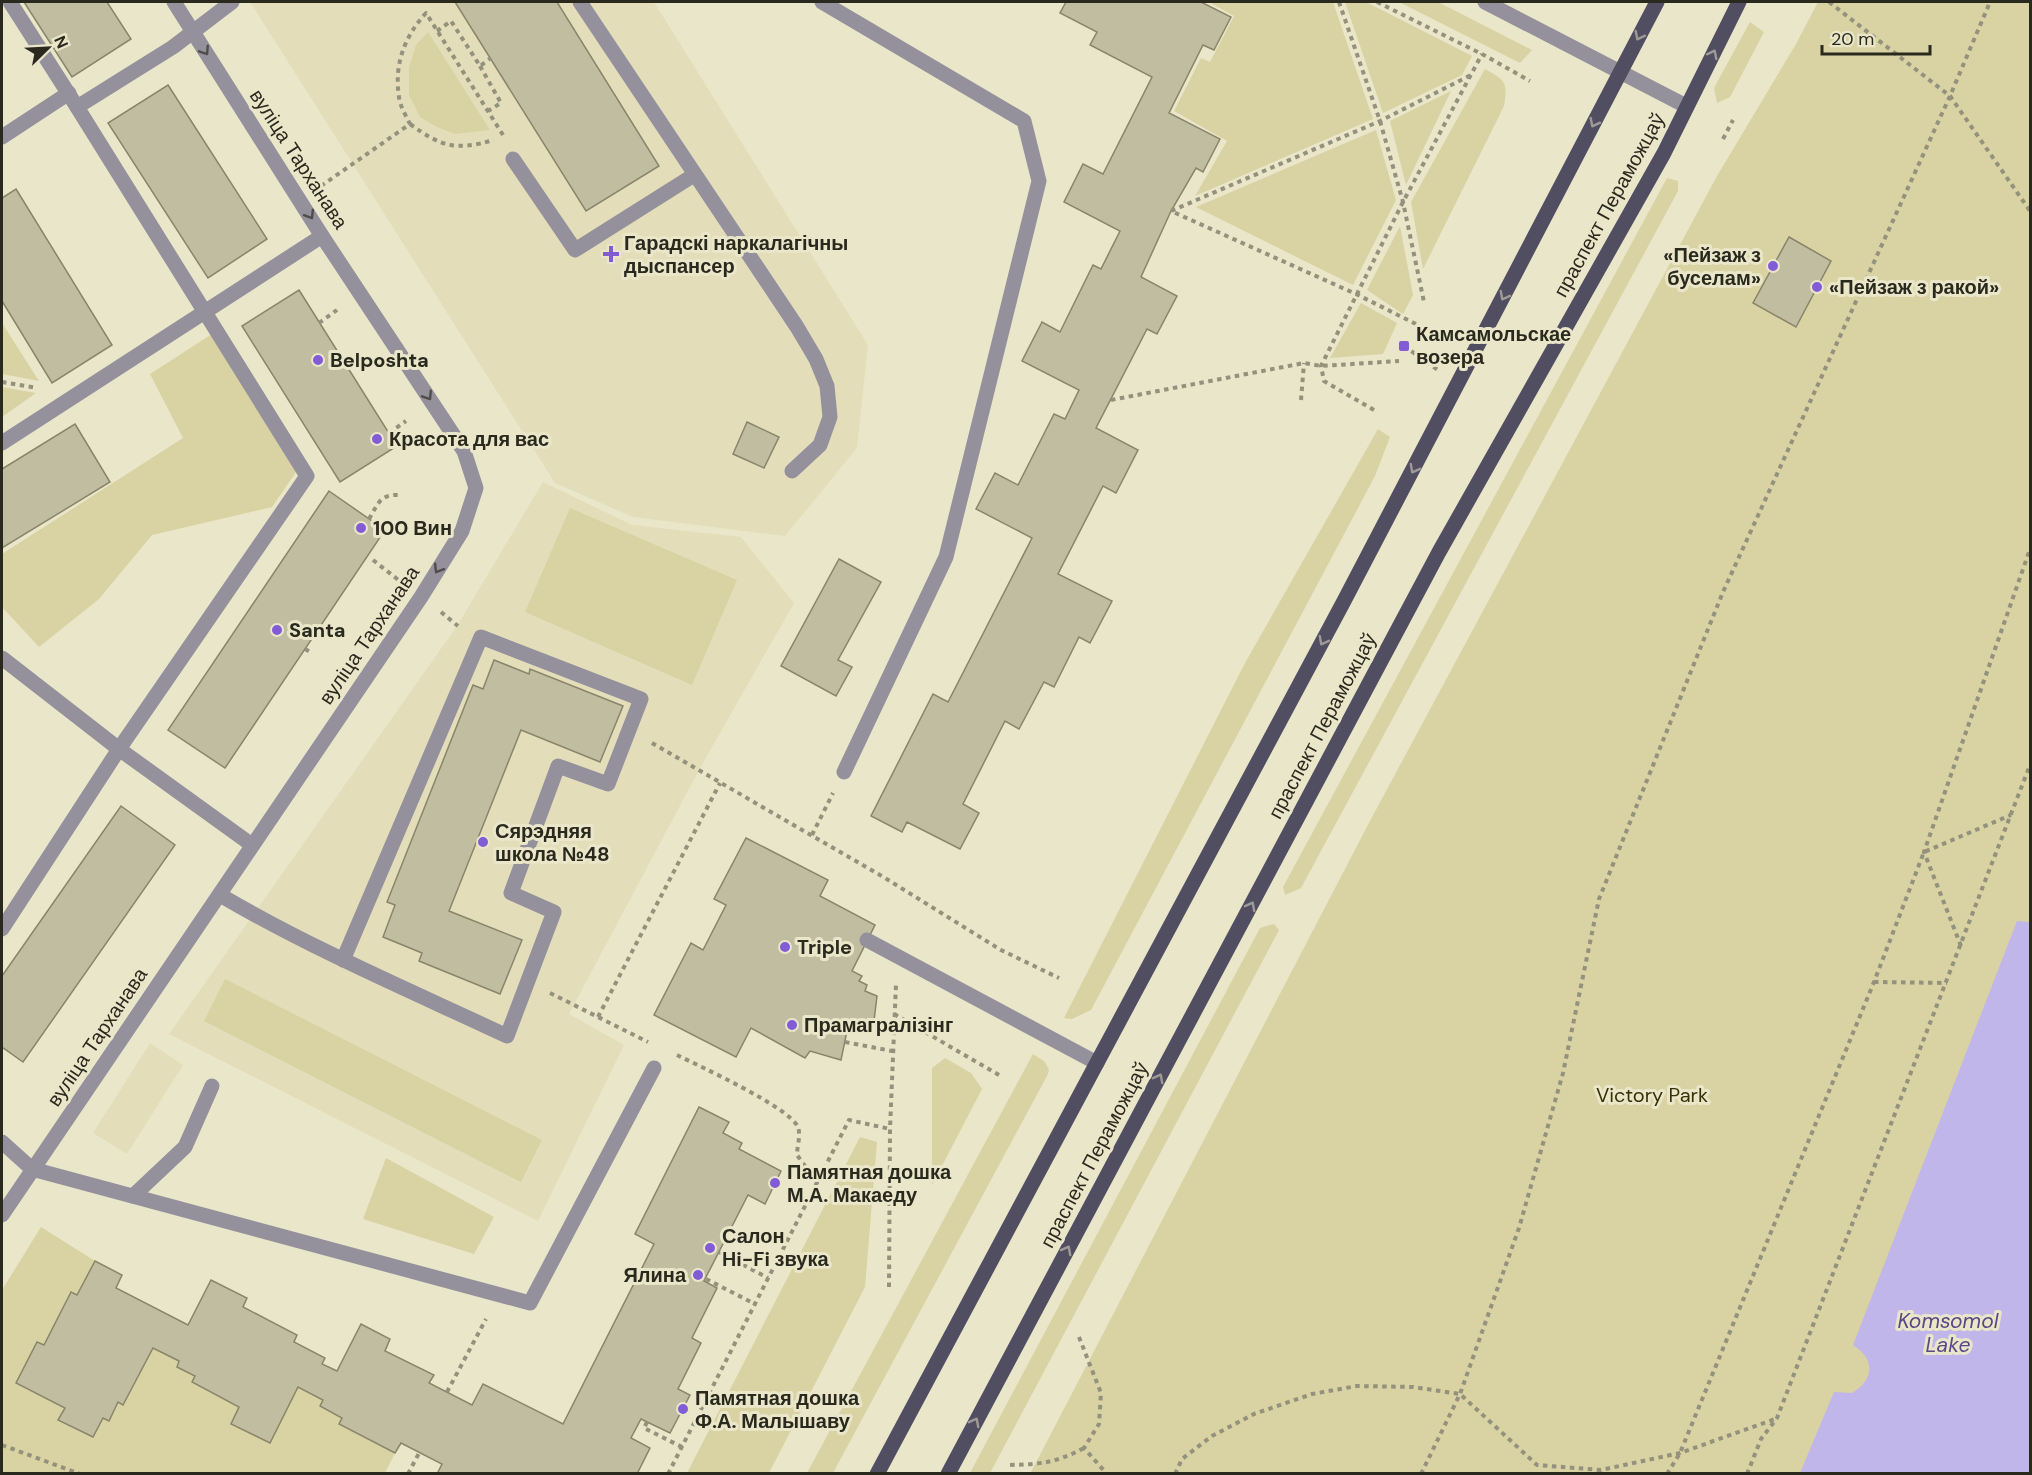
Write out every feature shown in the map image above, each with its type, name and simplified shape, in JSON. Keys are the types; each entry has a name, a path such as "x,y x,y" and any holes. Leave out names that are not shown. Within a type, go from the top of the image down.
{"main road":[{"name":"праспект Пераможцаў","path":"877,1473 1339,612 1657,2"},
{"name":"праспект Пераможцаў","path":"948,1473 1439,552 1658,163 1739,2"}],"street":[{"path":"2,929 120,749 307,476 10,2"},
{"name":"вуліца Тарханава","path":"2,1215 421,597 462,531 476,488 465,451 322,236 174,2"},
{"path":"2,137 173,47 232,2"},
{"path":"580,2 816,359 826,386 830,417 820,445 792,471"},
{"path":"822,2 1023,122 1039,181 945,557 844,772"},
{"path":"1485,2 1686,106"},
{"path":"513,159 574,250 694,175"},
{"path":"2,443 322,236"},
{"path":"220,895 253,915 343,960 507,1036 554,912 511,893 558,766 608,784 641,699 481,637 343,960"},
{"path":"2,658 120,749 252,845"},
{"path":"867,940 1097,1063"},
{"path":"2,1142 32,1168 530,1303 654,1068"},
{"path":"133,1196 184,1147 212,1086"}],"path":[{"path":"1339,2 1380,122 1403,202 1424,302"},
{"path":"1377,2 1482,54 1530,81"},
{"path":"1829,2 1950,96 2031,211"},
{"path":"1421,1473 1460,1394 1523,1217 1563,1073 1599,899 1723,592 1950,96 1990,2"},
{"path":"426,13 437,31 488,111 505,137 483,143 445,146 410,124 399,99 398,69 404,43 426,13"},
{"path":"437,31 451,21 480,66 501,103 488,111"},
{"path":"1374,410 1324,381 1321,366 1403,202 1482,54"},
{"path":"480,66 491,58"},
{"path":"1416,324 1356,294 1171,211 1380,122 1471,75"},
{"path":"1723,139 1733,120"},
{"path":"300,200 410,124"},
{"path":"319,323 337,310"},
{"path":"1404,346 1458,384"},
{"path":"1111,400 1304,363 1321,366 1399,360"},
{"path":"1300,400 1304,363"},
{"path":"388,433 406,421"},
{"path":"369,519 381,499 391,494 401,495"},
{"path":"1667,1473 1680,1453 1874,981 1924,852 2031,549"},
{"path":"305,649 312,652"},
{"path":"629,730 885,878 1001,950 1059,978"},
{"path":"1747,1473 1761,1439 1777,1419 2031,765"},
{"path":"812,835 844,772"},
{"path":"598,1017 720,783"},
{"path":"1924,852 2011,815"},
{"path":"1924,852 1961,946"},
{"path":"889,1287 892,1051 898,957"},
{"path":"1874,981 1947,983"},
{"path":"527,983 633,1034"},
{"path":"894,1014 999,1075"},
{"path":"845,1042 892,1051"},
{"path":"690,1061 792,1118 800,1137 797,1155 804,1166 819,1178"},
{"path":"668,1473 849,1120 890,1129"},
{"path":"719,1252 768,1278"},
{"path":"706,1279 755,1304"},
{"path":"447,1392 499,1295"},
{"path":"1010,1466 1045,1464 1063,1459 1084,1448 1099,1424 1101,1393 1079,1337"},
{"path":"1175,1473 1182,1459 1212,1436 1254,1414 1312,1394 1357,1386 1413,1387 1460,1394 1537,1465 1601,1470 1680,1453 1777,1419"},
{"path":"647,1422 644,1428 682,1447"},
{"path":"2,1445 80,1473"},
{"path":"1084,1448 1107,1473"},
{"path":"408,1473 419,1453"}],"shaded area":[{"name":"Гарадскі наркалагічны дыспансер","path":"250,2 654,2 868,345 857,448 785,536 633,517 555,483"},
{"name":"Сярэдняя школа №48","path":"543,482 632,525 741,537 794,603 699,770 569,1014 624,1045 538,1221 169,1034 457,626"},
{"path":"150,1043 183,1065 127,1154 93,1133"}],"green space":[{"path":"1209,2 1333,2 1373,119 1195,196 1227,141 1174,111 1201,58 1210,62 1234,16"},
{"path":"1345,2 1366,2 1472,56 1462,75 1383,113"},
{"path":"1399,2 1438,2 1532,50 1520,63"},
{"name":"Victory Park","path":"1818,2 2030,2 2030,1473 1030,1474 1371,819 1717,176 1796,44"},
{"path":"1750,22 1764,32 1730,97 1717,103 1714,88"},
{"path":"428,32 490,130 455,134 420,117 409,95 409,68 416,45"},
{"path":"1485,69 1504,83 1506,92 1504,106 1423,269 1411,202"},
{"path":"1451,91 1406,185 1390,121"},
{"path":"1376,130 1396,200 1353,285 1196,207"},
{"path":"1667,178 1678,181 1678,191 1301,888 1285,895 1283,887"},
{"path":"1400,226 1413,295 1403,314 1367,290"},
{"path":"1361,303 1397,323 1383,354 1330,358"},
{"path":"2,323 39,381 2,374"},
{"path":"212,334 296,472 272,507 152,535 99,599 39,647 2,607 2,554 183,438 150,374"},
{"path":"2,387 36,393 2,417"},
{"path":"1378,429 1390,437 1375,476 1091,1010 1072,1019 1064,1018 1245,663"},
{"path":"570,508 737,580 692,685 525,612"},
{"path":"1274,924 1279,930 990,1473 970,1473 1260,928"},
{"path":"225,979 542,1140 521,1182 204,1021"},
{"path":"1033,1054 1045,1062 1049,1070 1047,1076 833,1473 807,1473"},
{"path":"945,1058 971,1073 982,1089 932,1185 932,1068"},
{"path":"860,1137 877,1142 865,1287 769,1473 687,1473"},
{"path":"386,1158 494,1217 474,1254 363,1219"},
{"path":"41,1227 95,1261 77,1295 70,1292 44,1345 37,1342 17,1383 65,1408 59,1420 93,1437 103,1418 109,1421 118,1402 123,1405 153,1348 179,1361 177,1367 195,1376 192,1382 239,1407 231,1424 269,1443 298,1387 323,1400 342,1418 339,1424 395,1453 385,1473 2,1473 2,1290"}],"water":[{"name":"Komsomol Lake","path":"2017,921 2030,922 2030,1473 1800,1473 1834,1392 1852,1393 1865,1382 1868,1375 1869,1369 1865,1356 1853,1345"}],"building":[{"path":"24,2 107,2 131,39 72,77"},
{"path":"455,2 557,2 659,166 586,211"},
{"path":"1066,2 1201,2 1231,17 1214,50 1203,45 1169,113 1220,139 1203,172 1196,168 1171,211 1141,277 1177,296 1157,334 1147,329 1096,428 1138,450 1116,493 1103,486 1058,574 1112,601 1090,643 1079,637 1054,687 1044,682 1019,729 1005,721 963,804 979,813 960,849 907,822 902,832 871,816 933,694 948,702 1032,538 976,509 995,473 1018,485 1054,414 1065,419 1079,390 1022,361 1042,322 1060,332 1093,265 1101,269 1120,231 1064,202 1083,164 1103,174 1152,77 1090,45 1097,32 1060,13"},
{"path":"168,85 267,239 208,278 108,123"},
{"path":"16,189 112,345 52,383 2,301 2,198"},
{"path":"1789,237 1831,261 1796,327 1753,303"},
{"path":"299,290 397,446 340,482 242,326"},
{"path":"747,422 779,437 764,468 733,454"},
{"path":"75,424 110,482 2,548 2,469"},
{"path":"329,491 385,530 225,768 168,730"},
{"path":"839,559 881,582 838,660 852,667 836,696 781,666"},
{"path":"494,660 529,674 530,669 623,706 600,762 521,730 449,911 522,940 500,994 419,961 422,953 383,937 395,905 387,902 473,685 483,689"},
{"path":"121,806 175,845 23,1062 2,1047 2,976"},
{"name":"Triple","path":"746,838 828,880 820,896 875,925 852,971 862,976 859,981 867,985 865,991 877,996 873,1029 848,1026 841,1060 810,1051 805,1058 751,1028 736,1057 654,1015 691,943 703,950 726,905 714,899"},
{"path":"699,1107 729,1122 723,1133 742,1143 739,1149 781,1171 765,1204 748,1195 704,1281 717,1288 692,1338 701,1343 678,1389 690,1395 670,1433 641,1419 631,1438 650,1448 637,1474 437,1474 442,1464 401,1443 395,1453 339,1424 342,1418 320,1406 323,1400 298,1387 270,1443 231,1424 239,1407 192,1382 195,1376 177,1367 179,1361 153,1348 123,1405 118,1402 109,1421 103,1418 93,1437 58,1420 65,1408 16,1383 37,1342 44,1345 71,1292 77,1295 95,1261 122,1275 116,1288 188,1325 211,1280 247,1298 243,1307 297,1335 294,1342 325,1358 322,1364 337,1371 361,1324 390,1339 385,1351 434,1375 429,1383 472,1405 483,1384 563,1424 654,1244 635,1234"}],"place":[{"name":"Гарадскі наркалагічны дыспансер","path":"611,254"},
{"name":"«Пейзаж з буселам»","path":"1773,266"},
{"name":"«Пейзаж з ракой»","path":"1817,287"},
{"name":"Камсамольскае возера","path":"1404,346"},
{"name":"Belposhta","path":"318,360"},
{"name":"Красота для вас","path":"377,439"},
{"name":"100 Вин","path":"361,528"},
{"name":"Santa","path":"277,630"},
{"name":"Сярэдняя школа №48","path":"483,842"},
{"name":"Triple","path":"785,947"},
{"name":"Прамагралізінг","path":"792,1025"},
{"name":"Памятная дошка М.А. Макаеду","path":"775,1183"},
{"name":"Салон Hi-Fi звука","path":"710,1248"},
{"name":"Ялина","path":"698,1275"},
{"name":"Памятная дошка Ф.А. Малышаву","path":"683,1409"}]}
